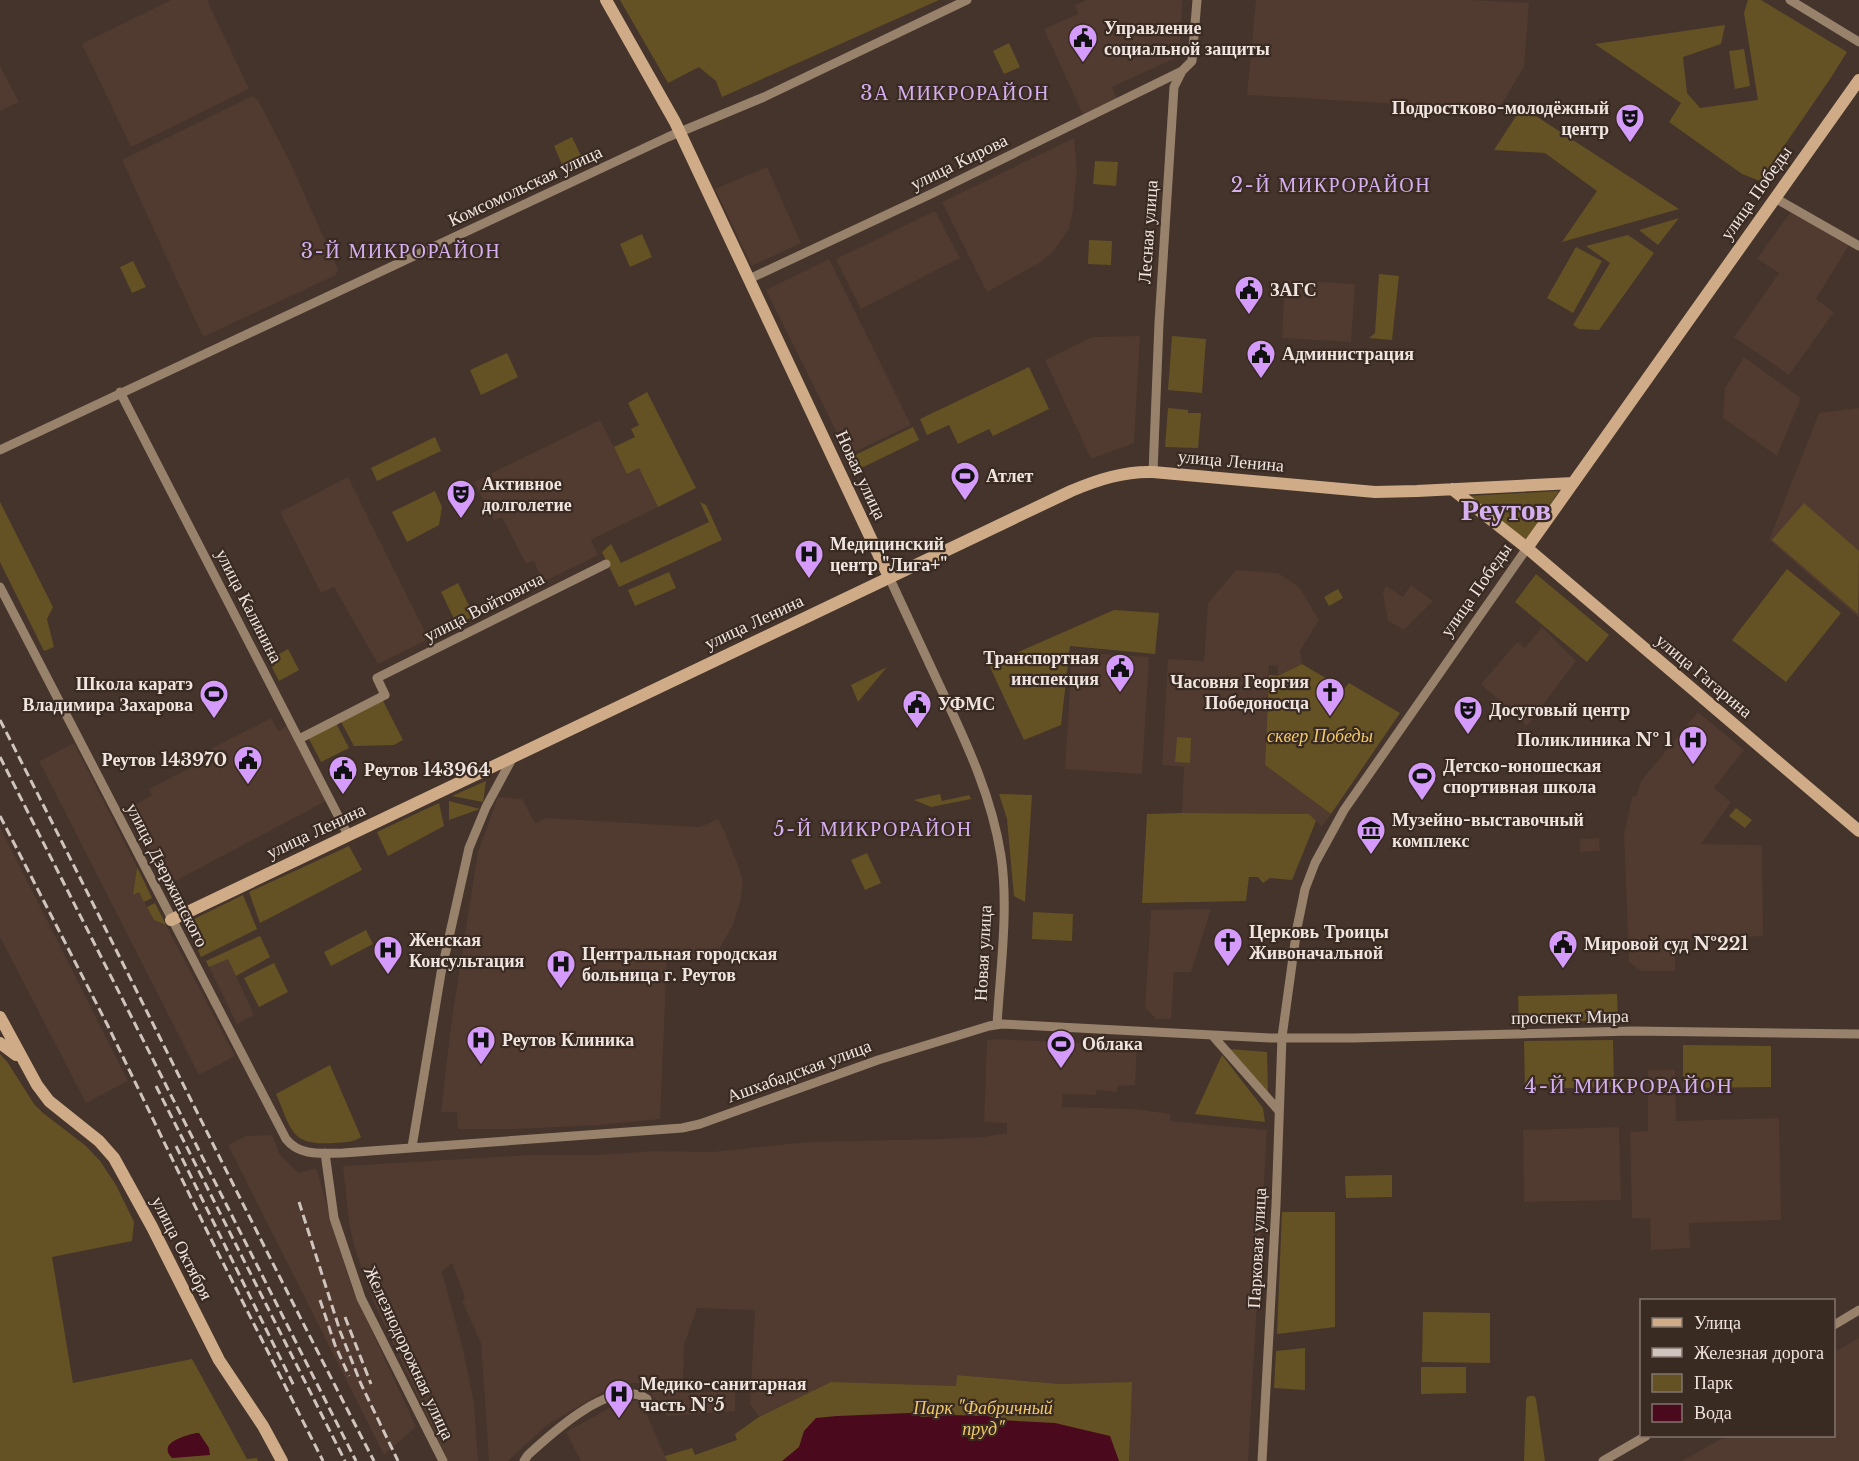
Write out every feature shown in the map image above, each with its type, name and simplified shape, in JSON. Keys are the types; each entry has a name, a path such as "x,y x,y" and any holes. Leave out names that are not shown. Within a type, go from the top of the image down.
{"street":[{"name":"Новая улица","path":"606,0 680,132 970,750 986,791 995,823 1003,874 1004,917 997,1025"},
{"name":"Комсомольская улица","path":"0,450 120,392 967,0"},
{"name":"Лесная улица","path":"1153,472 1159,323 1174,87 1182,71 1192,61 1197,0"},
{"path":"1790,0 1859,42"},
{"name":"улица Кирова","path":"749,279 932,194 1182,71"},
{"name":"улица Победы","path":"1282,1037 1300,909 1315,863 1344,810 1859,80"},
{"path":"1774,198 1859,246"},
{"name":"улица Калинина","path":"120,392 348,836"},
{"name":"улица Ленина","path":"171,920 1082,486 1124,473 1153,472 1375,492 1573,483"},
{"path":"1452,489 1527,549"},
{"name":"улица Гагарина","path":"1527,549 1859,831"},
{"name":"улица Войтовича","path":"299,739 385,695 377,678 606,564"},
{"name":"улица Дзержинского","path":"0,586 286,1139 300,1151 324,1153"},
{"path":"412,1147 441,973 469,848 486,807 514,755"},
{"name":"улица Октября","path":"0,1017 28,1071"},
{"name":"Ашхабадская улица","path":"324,1153 665,1130 691,1126 878,1060 997,1025 1282,1037"},
{"name":"проспект Мира","path":"1282,1037 1363,1038 1633,1031 1859,1034"},
{"path":"1212,1035 1279,1111"},
{"name":"Парковая улица","path":"1262,1461 1276,1205 1282,1037"},
{"name":"улица Октября","path":"0,1043 13,1052 49,1101 99,1141 114,1158 152,1227 219,1360 263,1425 282,1461"},
{"name":"Железнодорожная улица","path":"324,1153 334,1218 361,1298 443,1461"},
{"path":"1835,1324 1859,1310"},
{"path":"524,1461 561,1426 607,1397 632,1393 647,1399"},
{"path":"1603,1461 1644,1437"}],"shaded area":[{"path":"171,0 207,0 249,89 131,147 82,44"},
{"path":"1087,0 1182,0 1180,56 1112,87 1117,99 1084,117 1044,29 1078,14 1075,5"},
{"path":"1256,0 1470,0 1529,3 1524,67 1498,110 1247,95"},
{"path":"0,66 19,102 0,111"},
{"path":"252,96 258,100 289,160 338,269 336,275 203,337 122,160"},
{"path":"1074,138 1077,172 1069,229 1053,252 1041,262 987,292 942,202"},
{"path":"767,167 801,243 752,266 715,189"},
{"path":"1792,210 1849,245 1816,299 1834,312 1789,375 1734,337 1779,273 1757,259"},
{"path":"935,211 960,258 861,309 836,259"},
{"path":"829,259 911,425 848,455 766,290"},
{"path":"1285,280 1355,284 1351,342 1282,338"},
{"path":"1140,336 1134,443 1091,459 1045,360 1092,337"},
{"path":"1744,357 1801,398 1777,456 1723,418 1725,388"},
{"path":"1859,408 1859,618 1769,540 1819,413"},
{"path":"600,420 627,473 639,468 658,507 591,540 598,555 543,582 534,561 526,564 502,517 494,521 474,482"},
{"path":"348,477 426,634 425,641 378,664 334,587 321,593 280,512"},
{"path":"1236,570 1278,573 1299,587 1319,620 1300,651 1302,664 1278,676 1278,666 1269,665 1265,765 1331,814 1322,827 1309,814 1182,813 1184,767 1162,765 1168,659 1204,661 1208,603"},
{"path":"1411,585 1433,601 1404,630 1388,621 1383,593 1386,586 1403,597"},
{"path":"1542,627 1576,661 1527,726 1481,684 1517,642 1525,648"},
{"path":"1072,652 1149,657 1142,774 1065,769"},
{"path":"1698,712 1744,750 1714,788 1731,802 1701,844 1762,845 1763,936 1675,941 1675,971 1641,971 1629,962 1624,834 1632,797 1636,796 1641,781"},
{"path":"271,718 278,731 287,726 326,801 166,886 128,809 152,795 149,789 196,765 193,758"},
{"path":"74,743 137,867 133,894 139,892 154,920 166,925 235,1056 199,1075 39,761"},
{"name":"Центральная городская больница г. Реутов","path":"498,797 522,799 535,823 546,818 700,827 718,819 724,830 743,883 740,903 733,925 713,960 667,956 660,1119 600,1125 458,1129 457,1112 441,1112 452,1018 478,852"},
{"path":"0,827 128,1081 86,1103 0,937"},
{"path":"1599,838 1600,851 1580,852 1580,839"},
{"path":"1211,909 1191,972 1174,972 1171,1019 1156,1019 1145,1007 1151,910"},
{"path":"194,919 205,943 198,950 185,924"},
{"path":"228,958 254,1015 237,1024 209,967"},
{"path":"987,1040 1137,1046 1135,1085 1117,1086 1117,1092 1097,1090 1096,1095 1063,1094 1062,1107 1135,1109 1170,1114 1170,1121 1267,1130 1248,1461 1129,1461 1131,1382 1060,1384 958,1375 956,1386 831,1382 759,1417 750,1404 755,1310 697,1308 684,1345 683,1389 689,1393 735,1391 735,1411 667,1416 652,1396 652,1383 631,1383 605,1391 547,1425 508,1461 489,1461 481,1343 462,1301 465,1297 452,1263 442,1272 462,1345 474,1403 478,1461 448,1461 375,1305 354,1246 343,1166 530,1155 597,1155 653,1151 712,1152 808,1142 983,1137 1007,1133 1007,1123 984,1122"},
{"path":"1648,1070 1675,1070 1676,1121 1779,1118 1781,1220 1689,1223 1690,1248 1651,1250 1650,1219 1632,1218 1630,1132 1648,1131"},
{"path":"1619,1127 1621,1200 1524,1202 1523,1130"},
{"path":"272,1135 280,1155 298,1173 316,1168 352,1288 416,1427 384,1455 228,1145 246,1136"},
{"path":"1859,1338 1859,1461 1682,1461 1724,1437 1835,1437 1835,1351"},
{"name":"Медико-санитарная часть №5","path":"641,1401 667,1461 581,1461 566,1432 617,1404"}],"green space":[{"path":"620,0 939,0 722,97 716,81 699,67 668,83"},
{"path":"1748,0 1761,0 1847,52 1760,181 1742,174 1669,122 1681,103 1595,44 1725,25 1721,44 1683,57 1687,93 1700,108 1758,100 1744,13"},
{"path":"1009,43 1020,67 1004,74 993,51"},
{"path":"1744,49 1750,86 1735,89 1729,51"},
{"path":"1522,107 1679,209 1562,242 1597,191 1545,153 1494,150"},
{"path":"572,137 583,160 564,169 554,146"},
{"path":"1095,161 1118,162 1116,186 1093,184"},
{"path":"1679,218 1658,245 1639,230"},
{"path":"642,234 652,257 630,267 620,244"},
{"path":"1628,235 1654,253 1599,330 1579,329 1573,325 1610,263 1586,246"},
{"path":"1089,240 1112,241 1111,265 1088,264"},
{"path":"1576,247 1602,261 1573,313 1547,298"},
{"path":"133,261 146,287 132,293 120,267"},
{"path":"1379,274 1399,276 1392,340 1369,338 1375,333"},
{"path":"1172,336 1206,339 1202,393 1168,390"},
{"path":"507,353 518,377 481,395 470,370"},
{"path":"1029,367 1049,409 993,436 989,429 958,444 949,425 927,435 920,419"},
{"path":"647,392 696,488 658,507 639,468 627,474 614,447 635,437 631,429 639,425 628,403"},
{"path":"1168,408 1188,410 1188,413 1201,413 1198,448 1165,447"},
{"path":"913,427 919,440 851,473 845,460"},
{"path":"435,437 441,451 377,481 371,468"},
{"path":"435,491 442,507 439,525 407,542 392,512"},
{"path":"1559,491 1525,542 1468,496"},
{"path":"0,502 53,607 47,619 54,647 44,651 0,562"},
{"path":"700,502 706,505 722,540 619,587 602,552 611,544 621,563 709,522"},
{"path":"1804,503 1859,551 1858,614 1772,540"},
{"path":"1787,569 1841,613 1786,682 1732,640"},
{"path":"669,572 676,588 635,606 628,590"},
{"path":"1536,574 1609,635 1587,662 1515,602"},
{"path":"458,583 474,616 457,625 441,592"},
{"path":"1338,589 1343,598 1329,606 1324,597"},
{"path":"1114,610 1159,613 1155,654 1070,646 1061,725 1024,740 989,665"},
{"path":"288,649 299,670 279,681 268,660"},
{"name":"сквер Победы","path":"1302,664 1344,689 1349,683 1400,713 1331,814 1265,765 1269,675 1278,676"},
{"path":"887,667 858,702 851,685"},
{"path":"382,699 403,740 394,745 354,746 340,720"},
{"path":"336,723 349,748 321,762 308,737"},
{"path":"1177,737 1191,738 1190,763 1175,762"},
{"path":"486,781 483,802 452,796"},
{"path":"940,794 942,801 969,795 971,799 931,807 914,800"},
{"path":"999,794 1032,795 1025,902 1014,896 1007,819"},
{"path":"449,801 480,809 449,820"},
{"path":"439,803 444,826 388,856 377,832"},
{"path":"1736,808 1752,820 1745,828 1729,816"},
{"path":"1147,814 1309,814 1316,821 1292,880 1270,878 1263,883 1258,877 1249,877 1246,901 1142,903"},
{"path":"349,846 362,870 260,923 249,892"},
{"path":"867,853 881,883 865,890 851,860"},
{"path":"137,867 152,898 144,902 139,892 133,895"},
{"path":"243,895 257,929 201,957 198,950 205,943 194,919"},
{"path":"155,903 166,925 154,920 147,907"},
{"path":"1033,912 1073,914 1072,941 1032,939"},
{"path":"366,930 373,944 331,966 324,952"},
{"path":"260,936 270,957 236,976 228,959 209,967 206,961"},
{"path":"274,963 288,992 259,1007 244,978"},
{"path":"1617,994 1618,1020 1519,1023 1518,996"},
{"path":"1613,1040 1614,1087 1525,1089 1524,1041"},
{"path":"1683,1045 1771,1046 1771,1087 1683,1088"},
{"path":"1229,1049 1267,1052 1268,1095"},
{"path":"0,1054 34,1104 86,1146 100,1161 116,1185 134,1222 132,1241 52,1257 73,1383 192,1359 247,1459 257,1458 258,1461 0,1461"},
{"path":"1222,1055 1263,1108 1265,1122 1195,1114"},
{"path":"330,1065 361,1137 345,1142 309,1142 294,1133 276,1094"},
{"path":"1392,1175 1392,1197 1346,1198 1345,1176"},
{"path":"1282,1212 1335,1212 1335,1327 1277,1334"},
{"path":"1423,1312 1490,1313 1490,1363 1422,1362"},
{"path":"1305,1348 1305,1390 1274,1388 1276,1351"},
{"path":"1421,1367 1466,1367 1466,1393 1421,1394"},
{"name":"Парк \"Фабричный пруд\"","path":"957,1375 1060,1384 1132,1382 1129,1461 667,1461 665,1456 692,1448 695,1455 737,1440 735,1434 759,1417 831,1382 956,1386"},
{"path":"1530,1396 1536,1399 1545,1461 1524,1461 1526,1401"}],"water":[{"path":"910,1413 922,1417 988,1416 999,1420 1055,1423 1110,1436 1119,1461 782,1461 799,1447 804,1431 816,1418"},
{"path":"199,1433 209,1448 210,1455 172,1458 168,1453 170,1444 179,1438"}],"railway":[{"path":"0,720 374,1461"},
{"path":"0,757 356,1461"},
{"path":"0,816 108,1026 207,1231 323,1461"},
{"path":"156,1086 345,1461"},
{"path":"176,1146 294,1386"},
{"path":"299,1202 340,1331 361,1384 398,1461"},
{"path":"320,1300 335,1345 349,1376"},
{"path":"345,1317 371,1384"}],"place":[{"name":"Управление социальной защиты","path":"1083,64"},
{"name":"Подростково-молодёжный центр","path":"1630,144"},
{"name":"ЗАГС","path":"1249,316"},
{"name":"Администрация","path":"1261,380"},
{"name":"Атлет","path":"965,502"},
{"name":"Активное долголетие","path":"461,520"},
{"name":"Медицинский центр \"Лига+\"","path":"809,580"},
{"name":"Транспортная инспекция","path":"1120,694"},
{"name":"Часовня Георгия Победоносца","path":"1330,718"},
{"name":"Школа каратэ Владимира Захарова","path":"214,720"},
{"name":"УФМС","path":"917,730"},
{"name":"Досуговый центр","path":"1468,736"},
{"name":"Поликлиника № 1","path":"1693,766"},
{"name":"Реутов 143970","path":"248,786"},
{"name":"Реутов 143964","path":"343,796"},
{"name":"Детско-юношеская спортивная школа","path":"1422,802"},
{"name":"Музейно-выставочный комплекс","path":"1371,856"},
{"name":"Церковь Троицы Живоначальной","path":"1228,968"},
{"name":"Мировой суд №221","path":"1563,970"},
{"name":"Женская Консультация","path":"388,976"},
{"name":"Центральная городская больница г. Реутов","path":"561,990"},
{"name":"Реутов Клиника","path":"481,1066"},
{"name":"Облака","path":"1061,1070"},
{"name":"Медико-санитарная часть №5","path":"619,1420"}],"district":[{"name":"3А МИКРОРАЙОН","path":"955,93"},
{"name":"2-Й МИКРОРАЙОН","path":"1331,185"},
{"name":"3-Й МИКРОРАЙОН","path":"401,251"},
{"name":"Реутов","path":"1506,509"},
{"name":"5-Й МИКРОРАЙОН","path":"873,829"},
{"name":"4-Й МИКРОРАЙОН","path":"1629,1086"}]}
